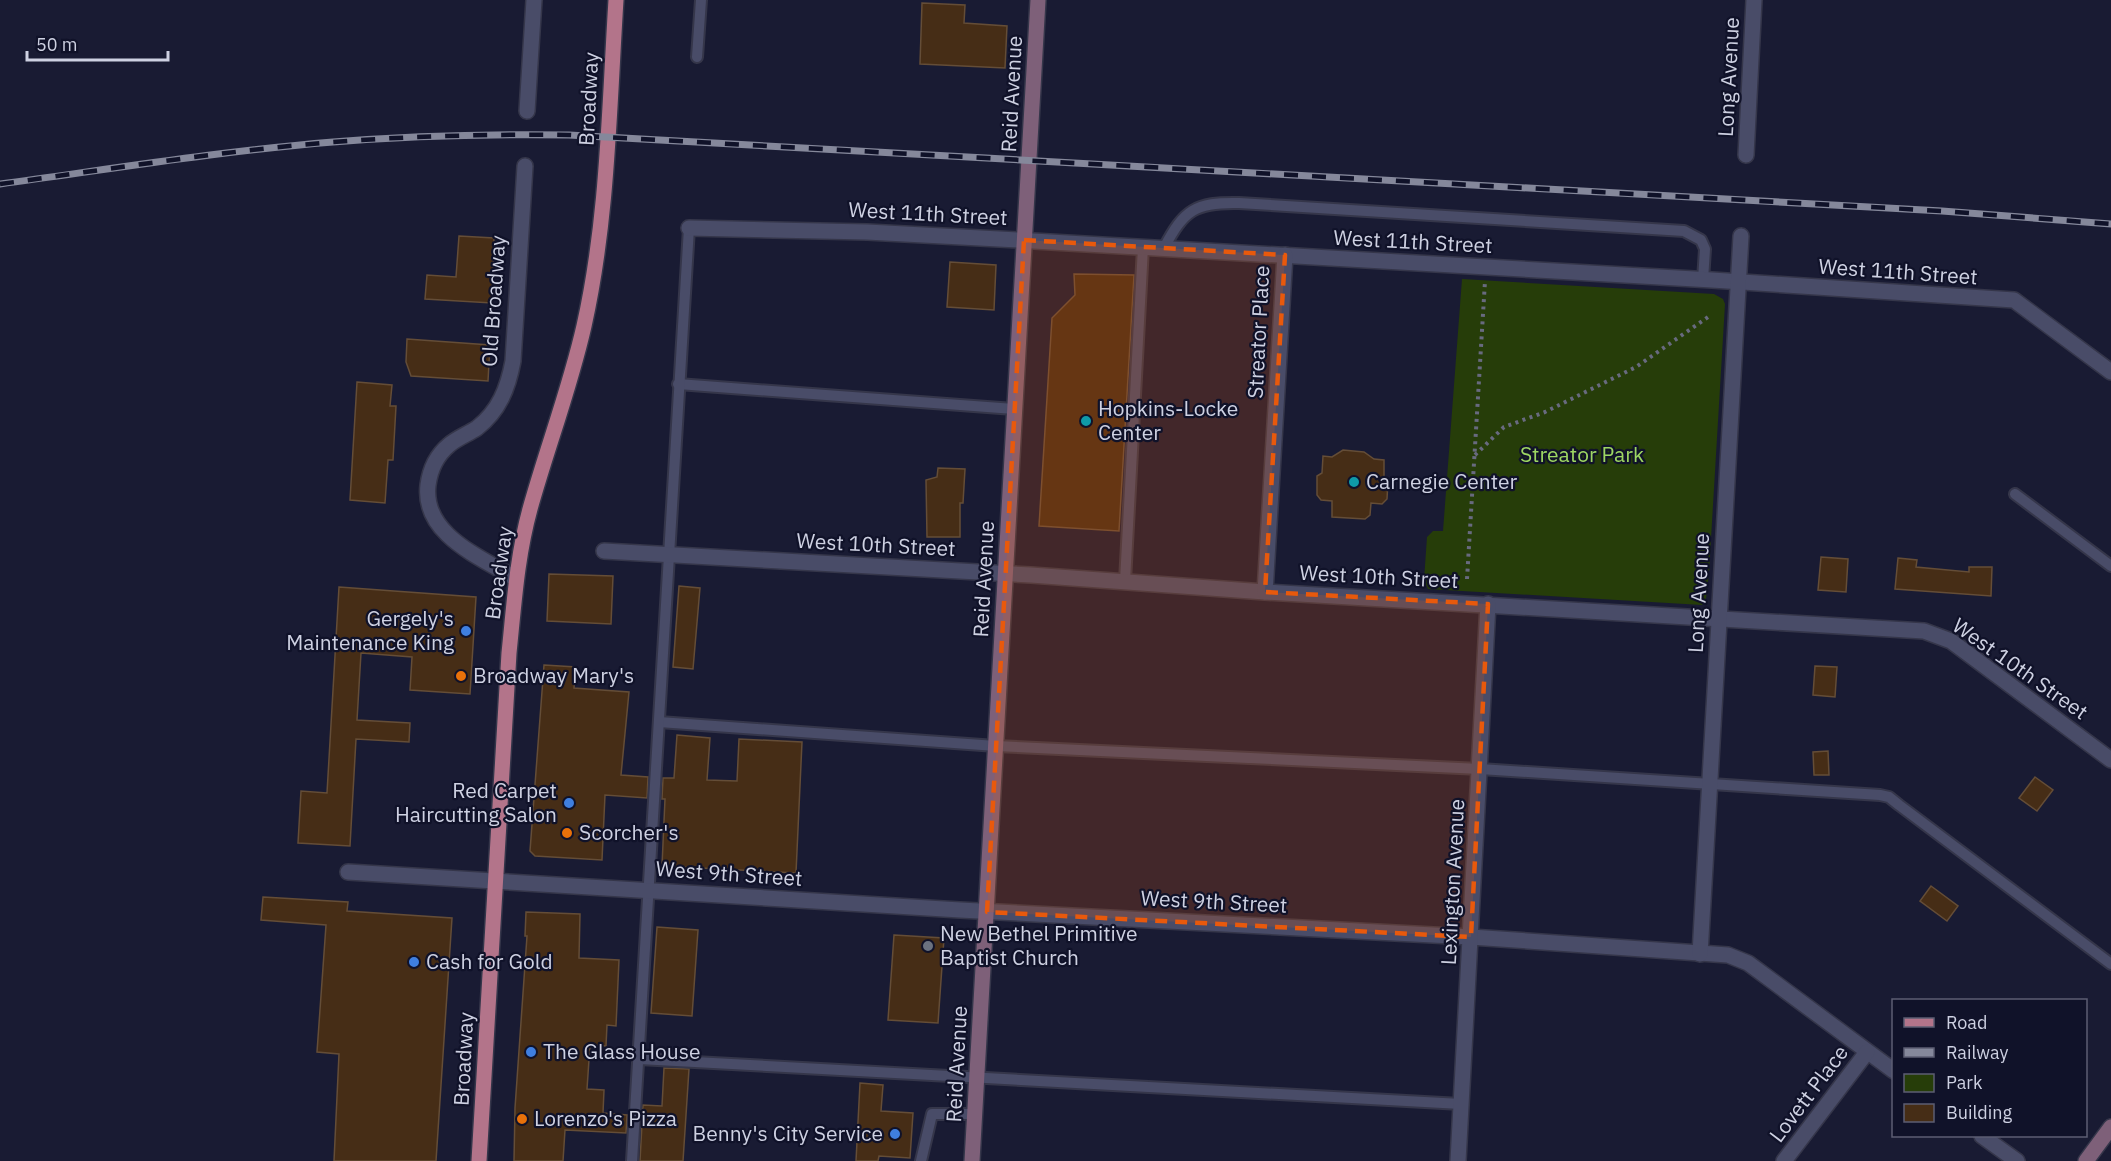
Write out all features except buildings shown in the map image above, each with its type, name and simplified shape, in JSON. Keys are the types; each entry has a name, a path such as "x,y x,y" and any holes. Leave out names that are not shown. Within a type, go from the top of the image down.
{"main road":[{"name":"Broadway","path":"479,1161 509,653 516,579 529,512 584,327 598,257 616,0"}],"street":[{"path":"527,111 534,0"},
{"name":"Reid Avenue","path":"972,1161 1038,0"},
{"name":"Long Avenue","path":"1746,155 1754,0"},
{"name":"Old Broadway","path":"516,579 445,534 433,514 428,492 429,476 435,461 449,445 487,419 497,407 508,386 513,361 525,166"},
{"name":"West 11th Street","path":"688,228 867,232 1024,240 2014,300 2111,372"},
{"name":"Long Avenue","path":"1700,954 1741,236"},
{"name":"Streator Place","path":"1265,592 1285,255"},
{"name":"West 10th Street","path":"604,551 1125,581 1265,592 1924,632 1951,641 2111,760"},
{"name":"Lexington Avenue","path":"1458,1161 1488,604"},
{"name":"West 9th Street","path":"348,873 987,912 1470,937 1728,955 1748,963 1892,1070"},
{"name":"Lovett Place","path":"1784,1161 1867,1052"},
{"path":"2086,1161 2111,1127"},
{"path":"1983,1137 2017,1161"}],"lane":[{"path":"697,57 701,0"},
{"path":"1164,248 1176,225 1187,214 1207,205 1239,203 1684,231 1701,240 1705,249 1703,280"},
{"path":"633,1161 688,228"},
{"path":"1125,581 1143,247"},
{"path":"678,384 1014,409"},
{"path":"2015,494 2111,566"},
{"path":"659,722 996,746 1480,769 1867,793 1889,797 2111,964"},
{"path":"639,1059 1461,1104"},
{"path":"921,1161 932,1114 975,1114"}],"path":[{"path":"1467,579 1486,267"},
{"path":"1474,456 1504,428 1545,412 1636,367 1711,315"}],"highlighted area":[{"path":"1024,240 1285,255 1265,592 1488,604 1471,937 987,912"}],"green space":[{"name":"Streator Park","path":"1462,279 1714,294 1723,299 1725,304 1709,572 1706,599 1702,605 1428,589 1424,580 1427,537 1433,531 1443,531"}],"railway":[{"path":"0,184 208,155 333,142 451,136 569,135 1942,211 2111,224"}],"place":[{"name":"Hopkins-Locke Center","path":"1086,421"},
{"name":"Carnegie Center","path":"1354,482"},
{"name":"Gergely's Maintenance King","path":"466,631"},
{"name":"Broadway Mary's","path":"461,676"},
{"name":"Red Carpet Haircutting Salon","path":"569,803"},
{"name":"Scorcher's","path":"567,833"},
{"name":"New Bethel Primitive Baptist Church","path":"928,946"},
{"name":"Cash for Gold","path":"414,962"},
{"name":"The Glass House","path":"531,1052"},
{"name":"Lorenzo's Pizza","path":"522,1119"},
{"name":"Benny's City Service","path":"895,1134"}]}
